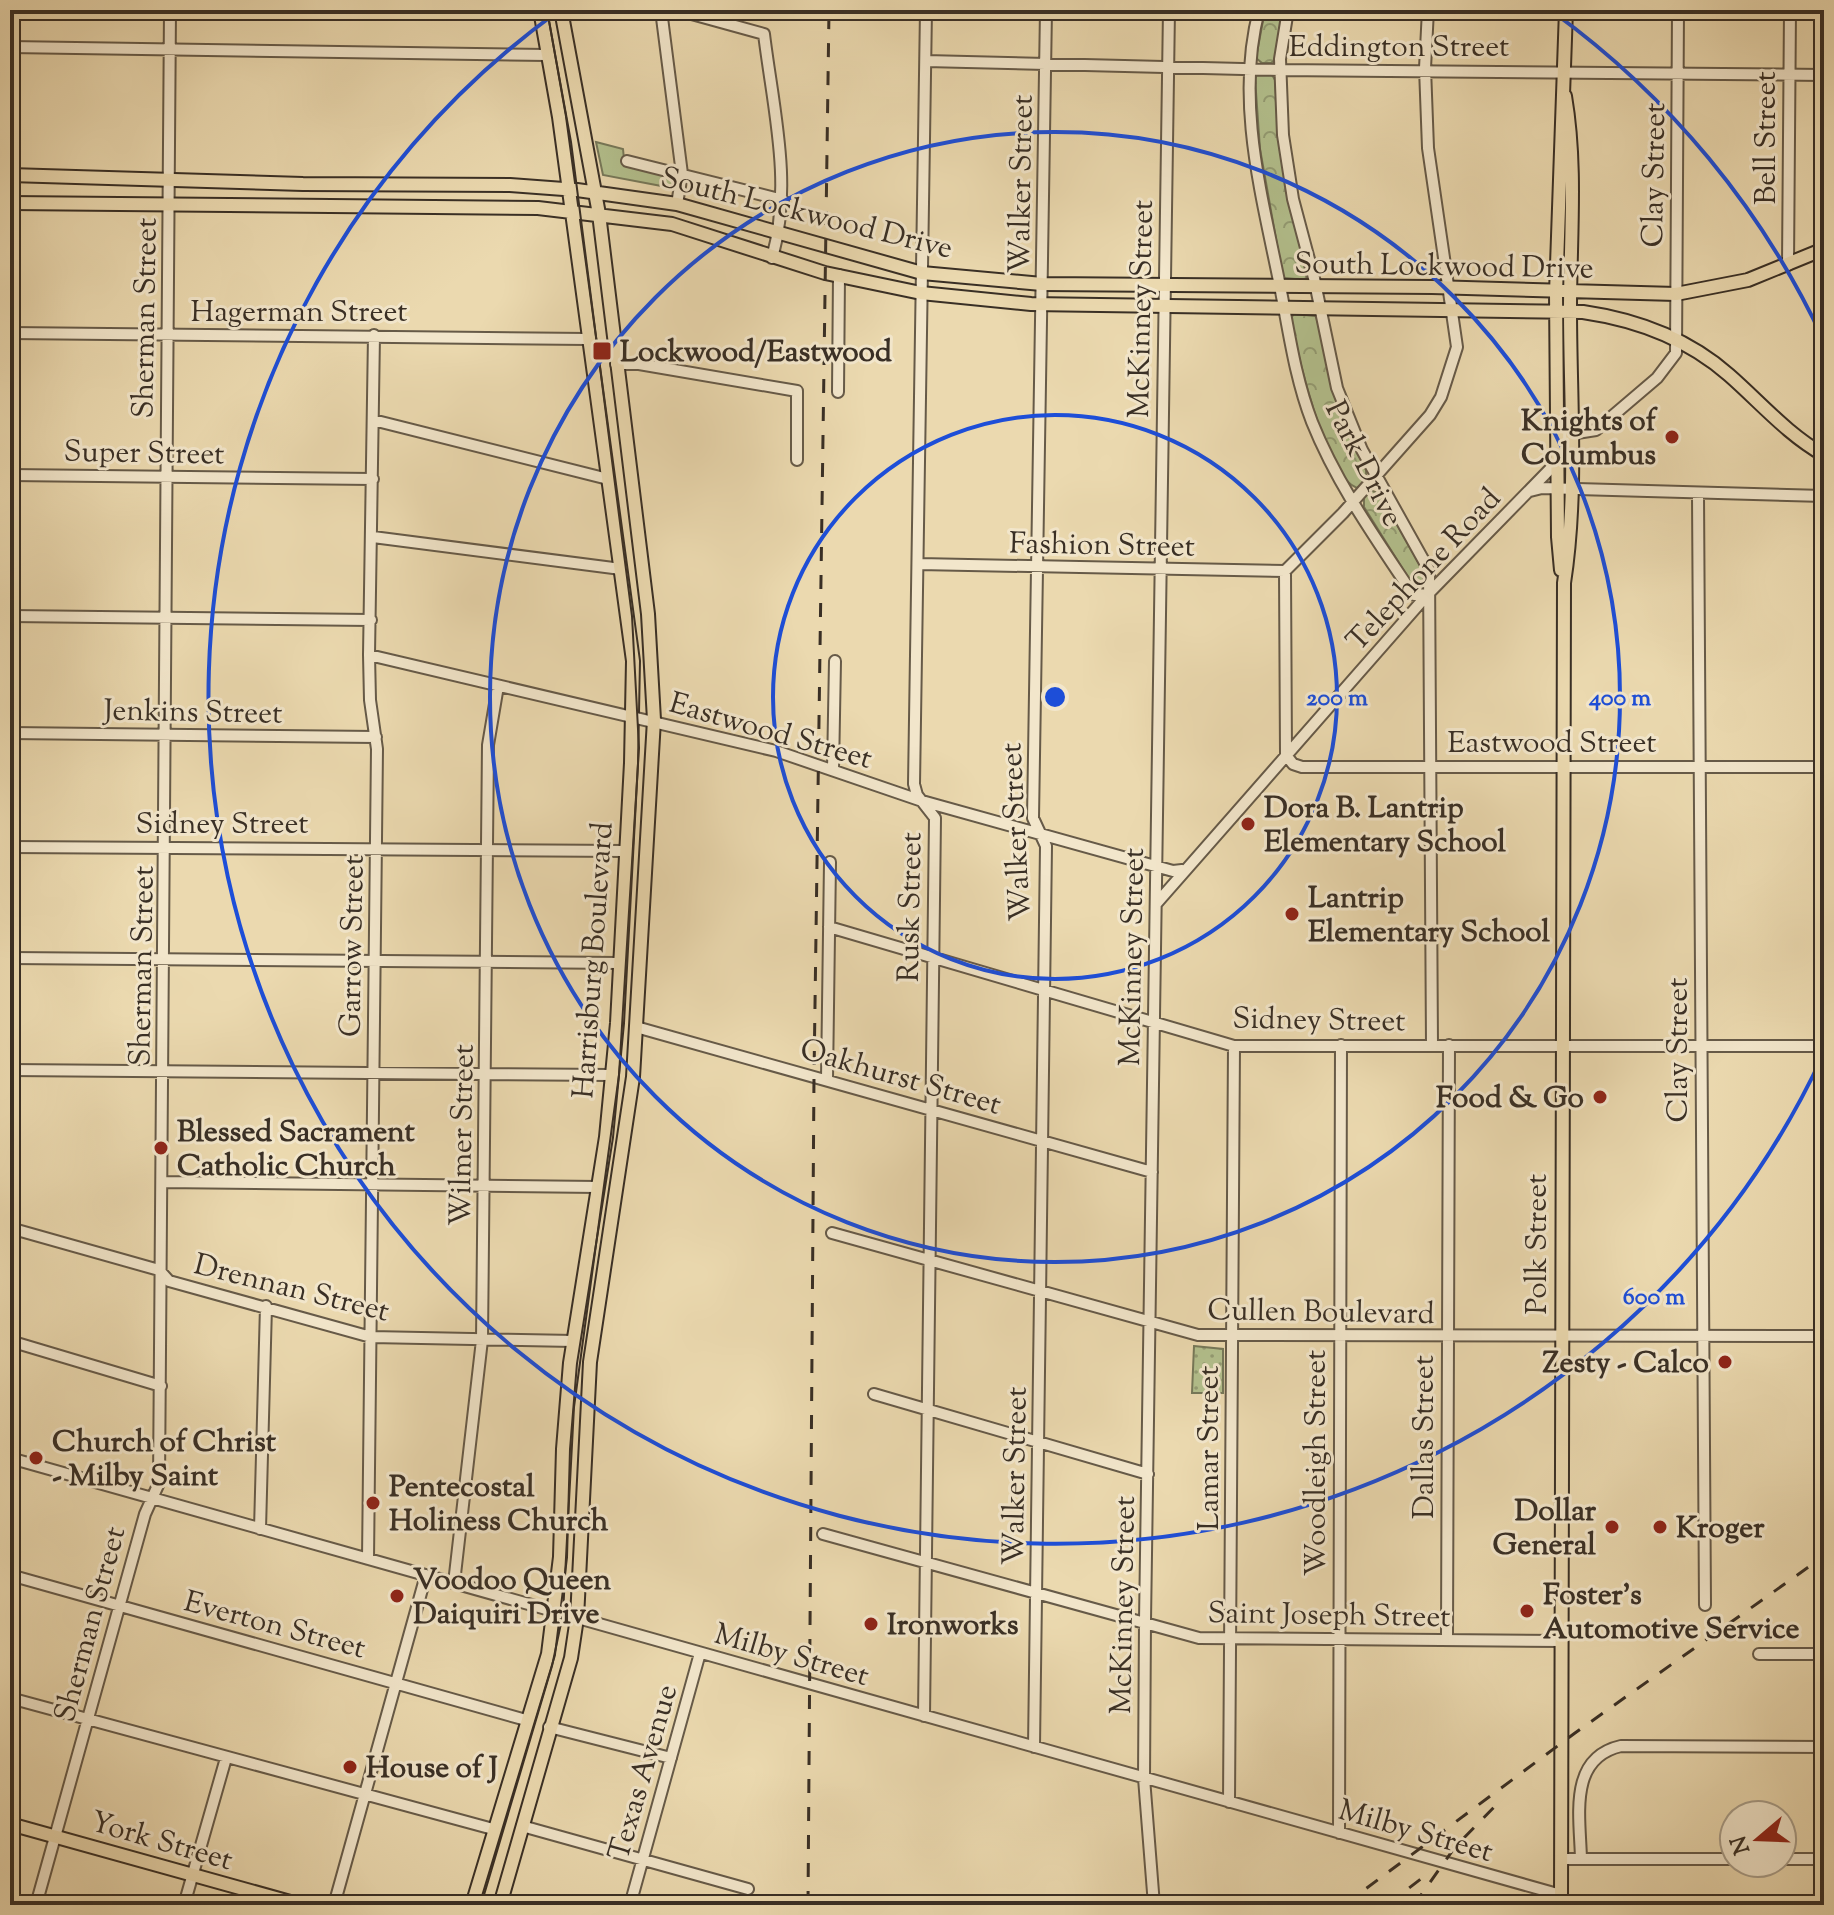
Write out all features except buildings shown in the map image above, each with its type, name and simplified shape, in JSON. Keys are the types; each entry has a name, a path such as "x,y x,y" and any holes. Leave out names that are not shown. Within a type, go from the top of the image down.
{"main road":[{"name":"Harrisburg Boulevard","path":"472,1905 548,1654 555,1612 563,1449 574,1341 598,1187 611,1075 633,716 633,661 621,569 587,339 569,190 540,10"},
{"name":"Harrisburg Boulevard","path":"500,1905 571,1658 577,1618 590,1362 626,1137 636,1027 654,720 648,614 599,214 561,10"},
{"name":"Polk Street","path":"1561,1900 1564,583 1572,435 1563,314 1556,293 1559,137 1565,96 1566,10"},
{"name":"Polk Street","path":"1564,583 1558,537 1557,489 1563,314 1570,293 1572,138 1565,96"},
{"name":"South Lockwood Drive","path":"10,175 303,184 436,183 569,190 677,204 922,273 1042,284 1676,294 1748,280 1824,249"},
{"path":"436,183 437,208"},
{"path":"303,184 304,205"},
{"name":"South Lockwood Drive","path":"10,203 572,211 672,224 772,258 921,293 1041,305 1583,312 1626,318 1676,340 1711,361 1780,425 1824,455"},
{"name":"York Street","path":"10,1824 301,1905"}],"street":[{"name":"Sherman Street","path":"36,1905 119,1608 159,1483 170,10"},
{"path":"661,10 682,174 677,204"},
{"path":"677,10 764,34 783,200 779,234 772,258"},
{"name":"Rusk Street","path":"924,1716 935,818 914,784 926,10"},
{"name":"Walker Street","path":"1034,1747 1046,846 1033,818 1046,10"},
{"name":"McKinney Street","path":"1154,1905 1144,1778 1145,1621 1169,10"},
{"name":"Park Drive","path":"1259,10 1249,68 1251,126 1293,356 1311,420 1353,502 1410,590 1414,595 1428,594 1429,570 1376,477 1337,388 1287,165 1280,70 1288,10"},
{"path":"1286,755 1285,571 1376,477 1441,397 1457,347 1428,148 1425,68 1428,10"},
{"name":"Clay Street","path":"1676,340 1678,10"},
{"name":"Bell Street","path":"1788,265 1790,10"},
{"path":"10,47 547,55"},
{"name":"Eddington Street","path":"926,61 1280,70 1425,68 1824,75"},
{"path":"627,161 783,200"},
{"path":"838,392 839,275"},
{"name":"Hagerman Street","path":"10,333 587,339"},
{"name":"Garrow Street","path":"368,1559 376,849 376,737 370,700 369,655 374,335"},
{"path":"1558,436 1596,430 1657,378 1676,353 1676,340"},
{"path":"616,364 639,364 797,391 797,460"},
{"path":"373,420 608,479"},
{"path":"1528,492 1558,461"},
{"name":"Super Street","path":"10,475 373,479"},
{"path":"1571,489 1698,495 1824,496"},
{"name":"Telephone Road","path":"1156,904 1177,882 1182,870 1428,594 1528,492 1571,489"},
{"name":"Clay Street","path":"1698,495 1705,1605"},
{"path":"373,537 621,569"},
{"name":"Fashion Street","path":"919,564 1285,571"},
{"path":"1428,594 1432,1045"},
{"path":"10,616 371,620"},
{"name":"Eastwood Street","path":"369,655 776,751 922,801 1156,866"},
{"path":"833,770 835,661"},
{"name":"Wilmer Street","path":"454,1583 482,1340 488,745 498,686"},
{"name":"Jenkins Street","path":"10,733 376,737"},
{"name":"Eastwood Street","path":"1286,755 1293,764 1302,767 1824,767"},
{"name":"Sidney Street","path":"10,847 625,851"},
{"path":"827,1079 830,862"},
{"path":"1156,866 1182,870"},
{"name":"Sidney Street","path":"829,927 1234,1046 1824,1046"},
{"path":"10,958 619,963"},
{"name":"Oakhurst Street","path":"636,1027 1152,1172"},
{"name":"Woodleigh Street","path":"1339,1833 1341,1045"},
{"name":"Dallas Street","path":"1447,1638 1449,1045"},
{"name":"Lamar Street","path":"1229,1802 1234,1046"},
{"path":"10,1070 611,1075"},
{"path":"162,1182 598,1187"},
{"name":"Drennan Street","path":"10,1228 159,1270 169,1281 371,1337 574,1341"},
{"name":"Cullen Boulevard","path":"832,1233 1198,1335 1824,1336"},
{"path":"260,1529 266,1306"},
{"path":"10,1341 161,1386"},
{"path":"874,1394 1148,1474"},
{"path":"10,1472 12,1459"},
{"name":"Milby Street","path":"12,1459 1339,1833 1561,1900"},
{"name":"Saint Joseph Street","path":"823,1534 1199,1638 1562,1641"},
{"name":"Everton Street","path":"10,1575 526,1720"},
{"path":"334,1905 426,1575"},
{"name":"Texas Avenue","path":"630,1905 700,1653"},
{"path":"1759,1654 1824,1654"},
{"path":"10,1698 365,1797 493,1829"},
{"path":"549,1727 671,1758"},
{"path":"1581,1859 1584,1772 1594,1758 1608,1749 1621,1746 1824,1747"},
{"path":"184,1905 226,1758"},
{"path":"522,1826 748,1889"},
{"path":"1561,1859 1718,1859"},
{"path":"1798,1859 1824,1859"}],"green space":[{"path":"1265,10 1283,10 1276,59 1271,63 1262,63 1256,58"},
{"path":"1271,73 1275,80 1280,151 1307,280 1283,278 1260,149 1255,78 1257,74"},
{"path":"596,142 623,149 624,159 674,175 672,188 603,175"},
{"path":"1294,314 1316,316 1341,414 1366,470 1366,480 1357,488 1345,479 1334,461 1314,411 1299,357 1291,318"},
{"path":"1370,490 1380,494 1427,578 1427,587 1422,593 1416,590 1364,507 1364,498"},
{"path":"1194,1346 1223,1349 1223,1393 1192,1393"}],"tram line":[{"path":"481,1905 552,1666 563,1614 574,1407 619,1075 639,748 632,616 571,142 547,10"}],"railway":[{"path":"808,1905 814,1076 829,10"},
{"path":"1344,1905 1575,1733 1824,1556"},
{"path":"1414,1905 1455,1847 1500,1801"},
{"path":"1387,1905 1426,1875"}],"place":[{"name":"Lockwood/Eastwood","path":"602,351"},
{"name":"Knights of Columbus","path":"1672,437"},
{"name":"Dora B. Lantrip Elementary School","path":"1248,824"},
{"name":"Lantrip Elementary School","path":"1292,914"},
{"name":"Food & Go","path":"1600,1097"},
{"name":"Blessed Sacrament Catholic Church","path":"161,1148"},
{"name":"Zesty - Calco","path":"1725,1362"},
{"name":"Church of Christ - Milby Saint","path":"36,1458"},
{"name":"Pentecostal Holiness Church","path":"373,1503"},
{"name":"Dollar General","path":"1612,1527"},
{"name":"Kroger","path":"1660,1527"},
{"name":"Voodoo Queen Daiquiri Drive","path":"397,1596"},
{"name":"Foster's Automotive Service","path":"1527,1611"},
{"name":"Ironworks","path":"871,1624"},
{"name":"House of J","path":"350,1767"}]}
